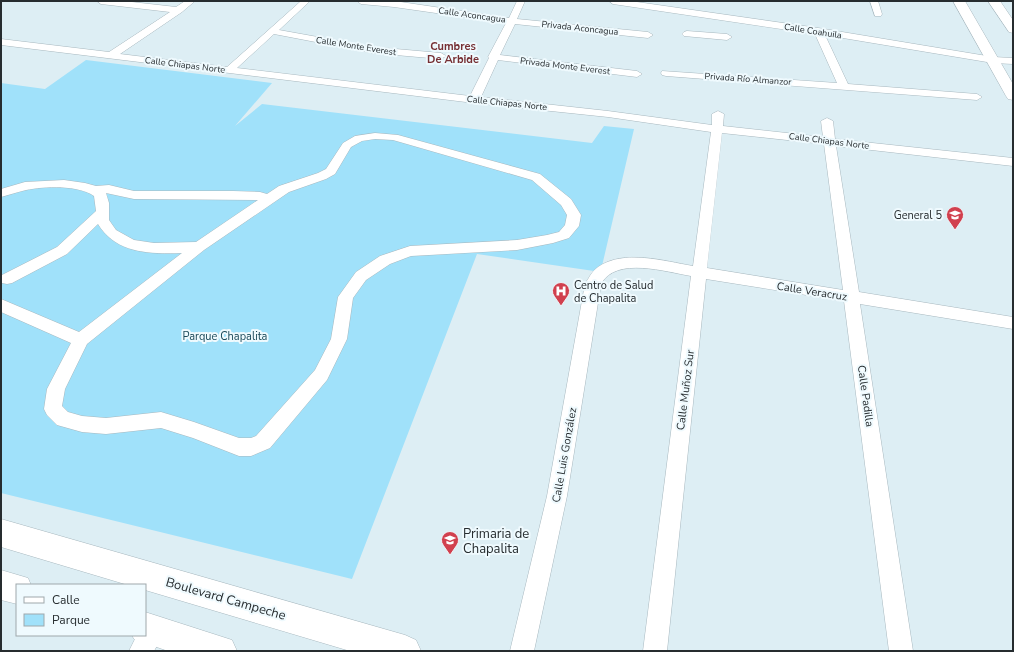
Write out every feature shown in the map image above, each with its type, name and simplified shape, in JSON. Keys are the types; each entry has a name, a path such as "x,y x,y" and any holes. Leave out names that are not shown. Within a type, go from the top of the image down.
{"main road":[{"path":"960,1 1013,96"},
{"path":"994,1 1013,29"},
{"name":"Boulevard Campeche","path":"1,534 401,650"},
{"path":"1,585 16,590"},
{"path":"146,636 221,651"}],"street":[{"path":"101,1 178,10"},
{"path":"110,56 191,1"},
{"path":"229,70 306,1"},
{"name":"Calle Aconcagua","path":"361,1 394,4 512,21"},
{"path":"474,100 493,57 521,1"},
{"name":"Calle Coahuila","path":"613,1 993,60 1013,61"},
{"path":"874,1 878,14"},
{"path":"697,13 706,36"},
{"name":"Privada Aconcagua","path":"512,21 648,35"},
{"name":"Calle Monte Everest","path":"272,31 373,50 441,56"},
{"path":"813,31 828,78"},
{"path":"813,31 844,86"},
{"path":"687,34 727,37"},
{"name":"Calle Chiapas Norte","path":"1,42 474,100 608,114 717,122 830,141 1013,162"},
{"name":"Privada Monte Everest","path":"493,57 637,74"},
{"name":"Privada Río Almanzor","path":"666,73 828,78 844,86 977,97"},
{"name":"Calle Padilla","path":"827,121 853,297 901,651"},
{"name":"Calle Muñoz Sur","path":"655,651 717,122"},
{"path":"375,136 394,137 536,176 566,202 574,215 572,226 564,235 548,240 516,245 410,252 385,260 362,276 346,296 339,339 321,375 263,442 251,447 239,447 194,430 160,420 106,426 82,424 63,418 53,409 56,389 81,340 199,247 284,190 322,176 331,171 347,145 359,138 375,136"},
{"path":"1,193 25,186 61,184 90,187 99,193 104,204 102,220 113,235 127,243 157,248 199,247"},
{"path":"95,190 109,189 134,195 260,196 268,200"},
{"path":"3,281 53,256 70,244 92,221 103,213"},
{"name":"Calle Veracruz","path":"612,266 632,262 1013,322"},
{"name":"Calle Luis González","path":"522,651 557,496 593,284 598,275 612,266"},
{"path":"1,305 81,340"}],"green space":[{"name":"Parque Chapalita","path":"86,60 272,83 235,126 262,104 592,143 604,126 634,129 602,266 594,271 477,254 352,579 1,493 1,83 45,89"}],"place":[{"name":"General 5","path":"955,230"},
{"name":"Centro de Salud de Chapalita","path":"561,306"},
{"name":"Primaria de Chapalita","path":"450,555"}],"district":[{"name":"Cumbres De Arbide","path":"453,52"}]}
